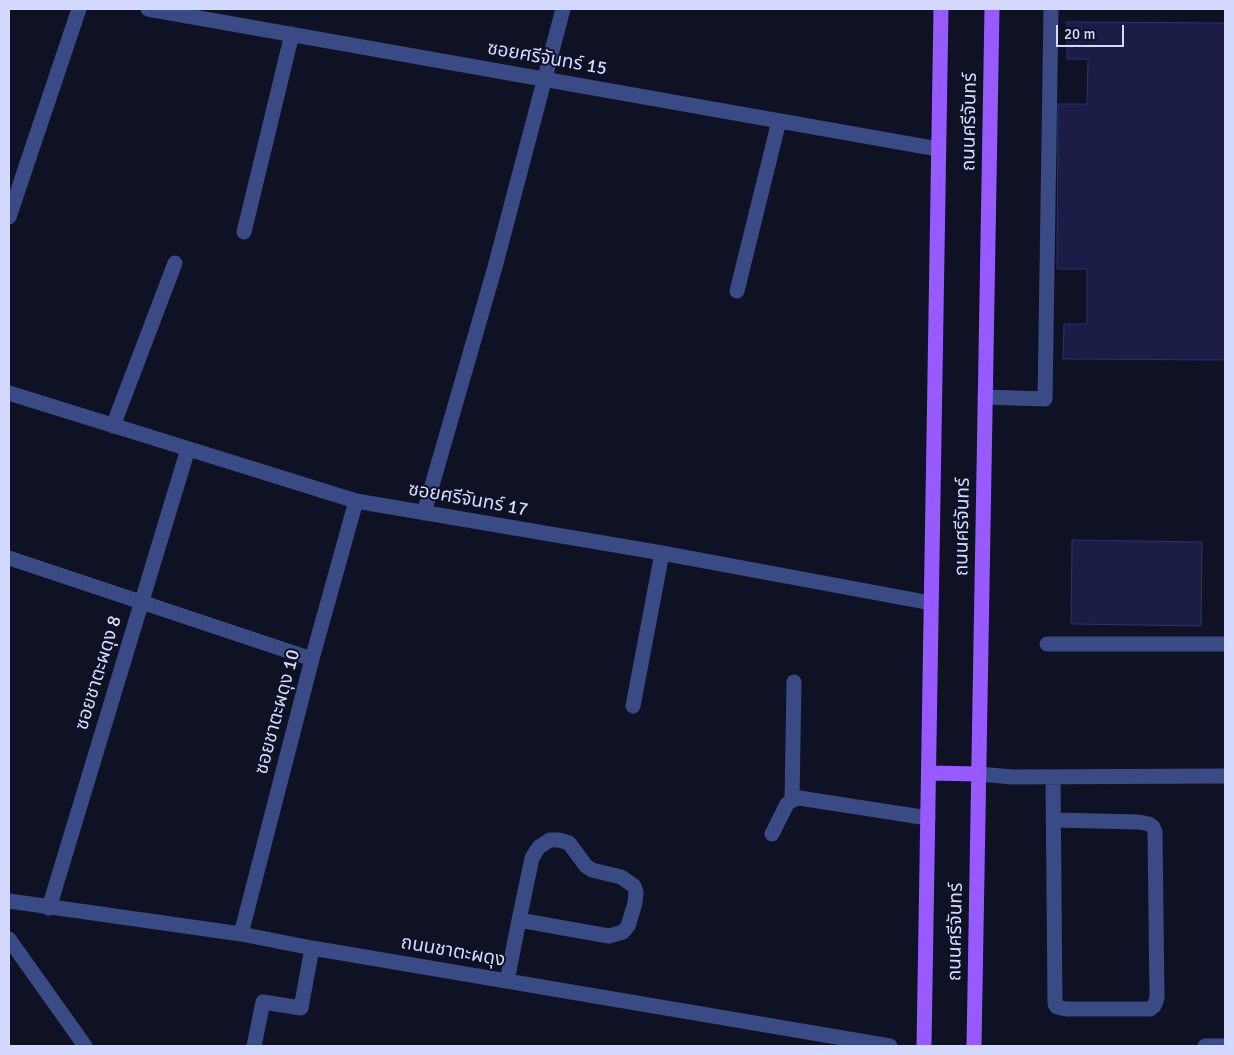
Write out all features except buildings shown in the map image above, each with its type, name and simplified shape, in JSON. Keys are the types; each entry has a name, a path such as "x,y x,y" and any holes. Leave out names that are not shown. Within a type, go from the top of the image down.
{"main road":[{"name":"ถนนศรีจันทร์","path":"924,1046 941,9"},
{"name":"ถนนศรีจันทร์","path":"974,1046 992,9"},
{"path":"929,773 979,774"}],"street":[{"path":"9,217 79,9"},
{"name":"ซอยศรีจันทร์ 15","path":"148,9 938,150"},
{"path":"424,514 494,268 563,9"},
{"path":"985,397 1045,399 1051,9"},
{"path":"244,232 292,34"},
{"path":"737,291 780,121"},
{"path":"113,426 175,263"},
{"name":"ซอยศรีจันทร์ 17","path":"9,393 356,501 662,553 931,602"},
{"name":"ซอยชาตะผดุง 8","path":"49,908 188,449"},
{"name":"ซอยชาตะผดุง 10","path":"241,934 312,659 356,501"},
{"path":"633,706 662,553"},
{"path":"9,558 312,659"},
{"path":"1047,644 1225,644"},
{"path":"792,800 794,682"},
{"path":"979,774 1012,777 1225,776"},
{"path":"1053,777 1053,820 1055,1004 1057,1007 1066,1009 1150,1009 1154,1006 1157,998 1155,832 1153,827 1139,822 1053,820"},
{"path":"772,834 786,804 799,798 928,818"},
{"path":"507,981 519,920 532,858 539,847 550,840 569,843 586,866 592,870 621,877 634,886 636,892 635,903 628,926 624,932 609,936 519,920"},
{"name":"ถนนชาตะผดุง","path":"9,902 241,934 312,948 890,1046"},
{"path":"9,939 85,1046"},
{"path":"254,1046 263,1002 301,1008 312,948"},
{"path":"1206,1046 1225,1046"}]}
